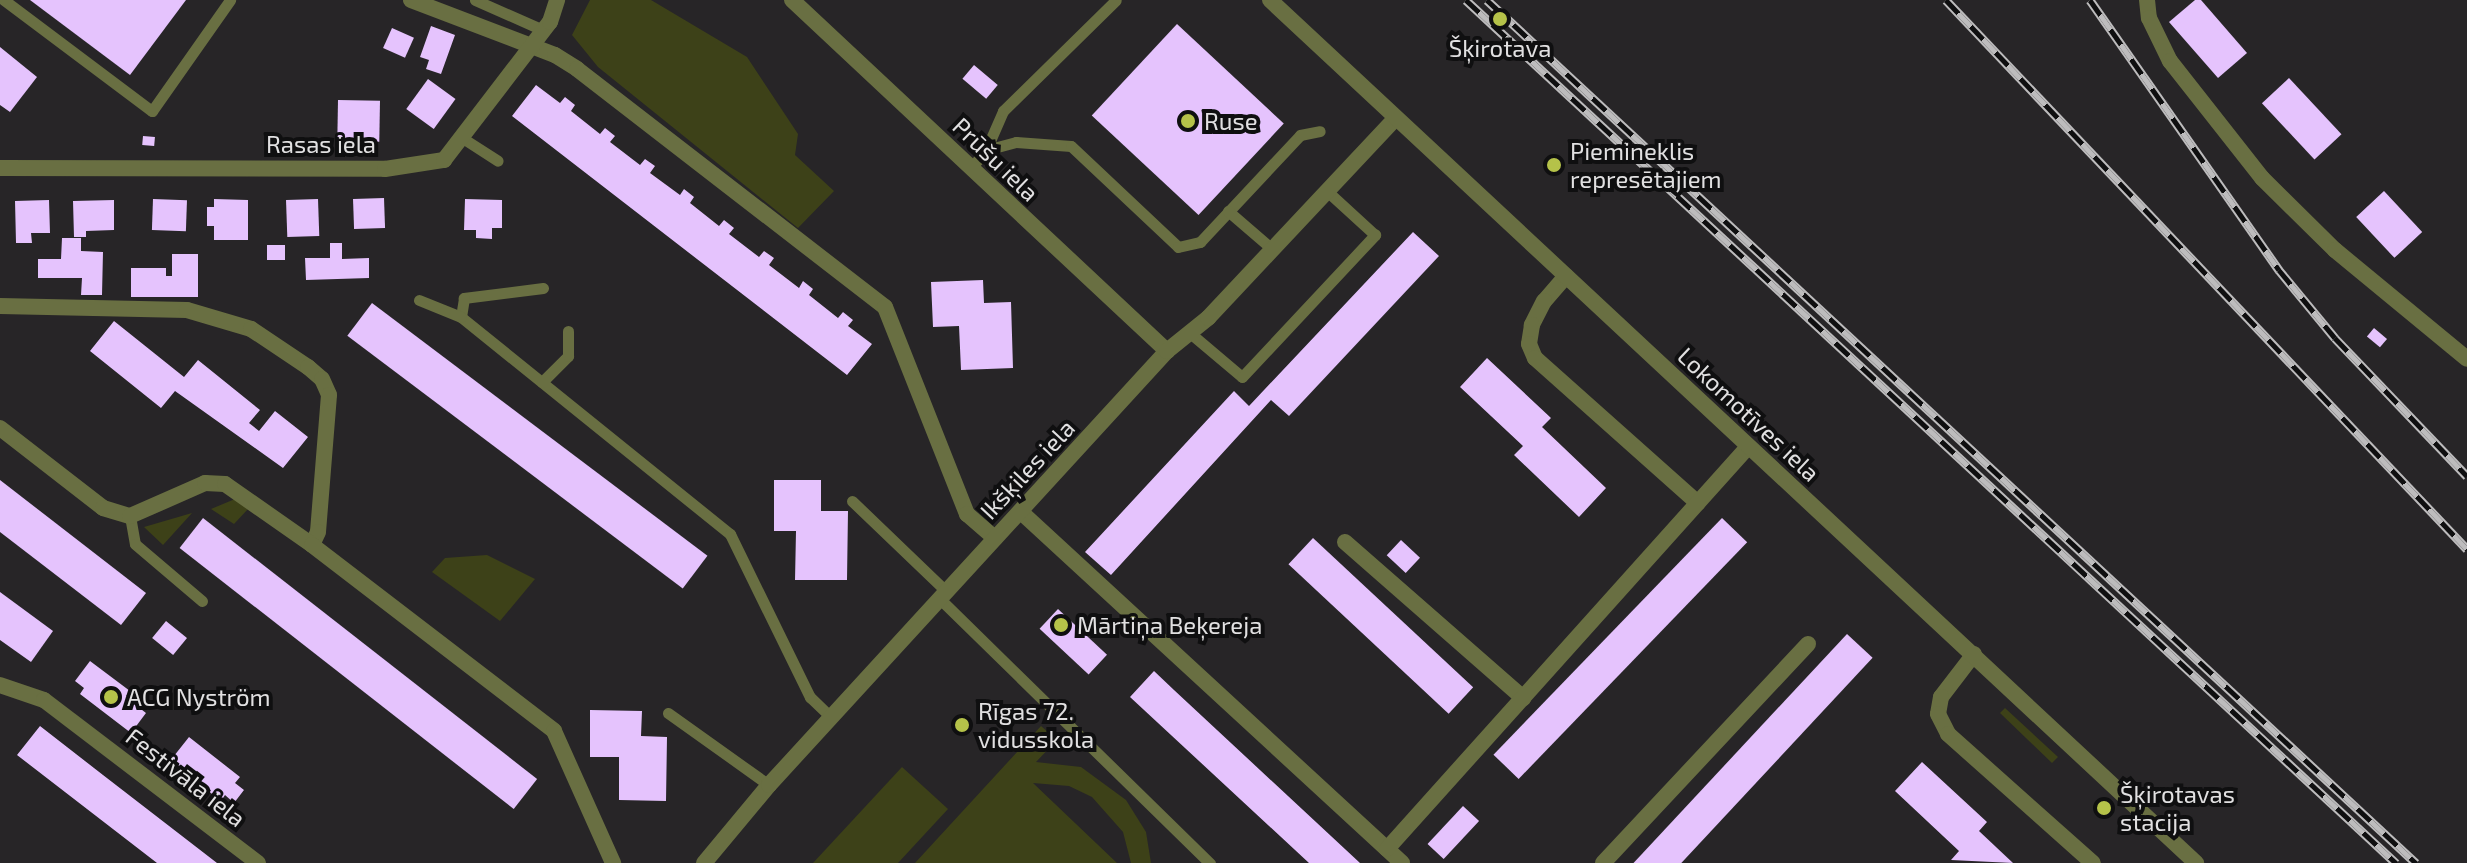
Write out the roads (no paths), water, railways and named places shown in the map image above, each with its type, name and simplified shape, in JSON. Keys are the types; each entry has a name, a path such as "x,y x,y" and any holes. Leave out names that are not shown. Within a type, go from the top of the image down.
{"street":[{"path":"411,0 531,47 577,69 885,307 967,514 995,538"},
{"name":"Rasas iela","path":"0,168 421,167 444,160 464,139 543,30 557,0"},
{"name":"Prūšu iela","path":"792,0 1167,351"},
{"name":"Lokomotīves iela","path":"1270,0 2195,863"},
{"path":"2147,0 2149,18 2170,61 2262,178 2335,250 2467,359"},
{"name":"Ikšķiles iela","path":"704,863 769,785 1167,351 1190,333 1396,118"},
{"path":"1566,276 1544,301 1532,325 1529,344 1535,358 1698,503"},
{"path":"0,306 199,312 251,329 308,367 322,379 329,395 318,532 312,545"},
{"path":"0,428 103,508 130,516 205,483 225,484 312,545 554,731 613,863"},
{"path":"1387,849 1748,447"},
{"path":"1021,512 1402,863"},
{"path":"1345,542 1523,698"},
{"path":"1603,863 1803,648 1786,639"},
{"path":"1974,654 1941,697 1938,714 1948,734 2093,863"},
{"name":"Festivāla iela","path":"1,684 44,700 258,863"}],"lane":[{"path":"4,0 152,111 230,0"},
{"path":"475,0 543,30"},
{"path":"971,168 986,150 1003,111 1116,0"},
{"path":"986,150 1016,142 1071,146 1178,247 1200,242 1300,135 1320,131"},
{"path":"464,139 498,161"},
{"path":"1190,333 1242,377 1375,235 1327,191"},
{"path":"1228,211 1272,249"},
{"path":"461,317 464,298 543,288"},
{"path":"419,300 461,317 730,534 810,697 831,717"},
{"path":"542,382 568,356 568,331"},
{"path":"852,501 1210,863"},
{"path":"130,516 135,544 202,601"},
{"path":"668,713 769,785"}],"railway":[{"path":"1466,0 2396,863"},
{"path":"1487,0 2416,863"},
{"path":"1946,0 2467,549"},
{"path":"2090,0 2279,270 2335,338 2467,476"}],"place":[{"name":"Šķirotava","path":"1500,19"},
{"name":"Ruse","path":"1188,121"},
{"name":"Piemineklis represētajiem","path":"1554,165"},
{"name":"Mārtiņa Beķereja","path":"1061,625"},
{"name":"ACG Nyström","path":"111,697"},
{"name":"Rīgas 72. vidusskola","path":"962,725"},
{"name":"Šķirotavas stacija","path":"2104,808"}]}
